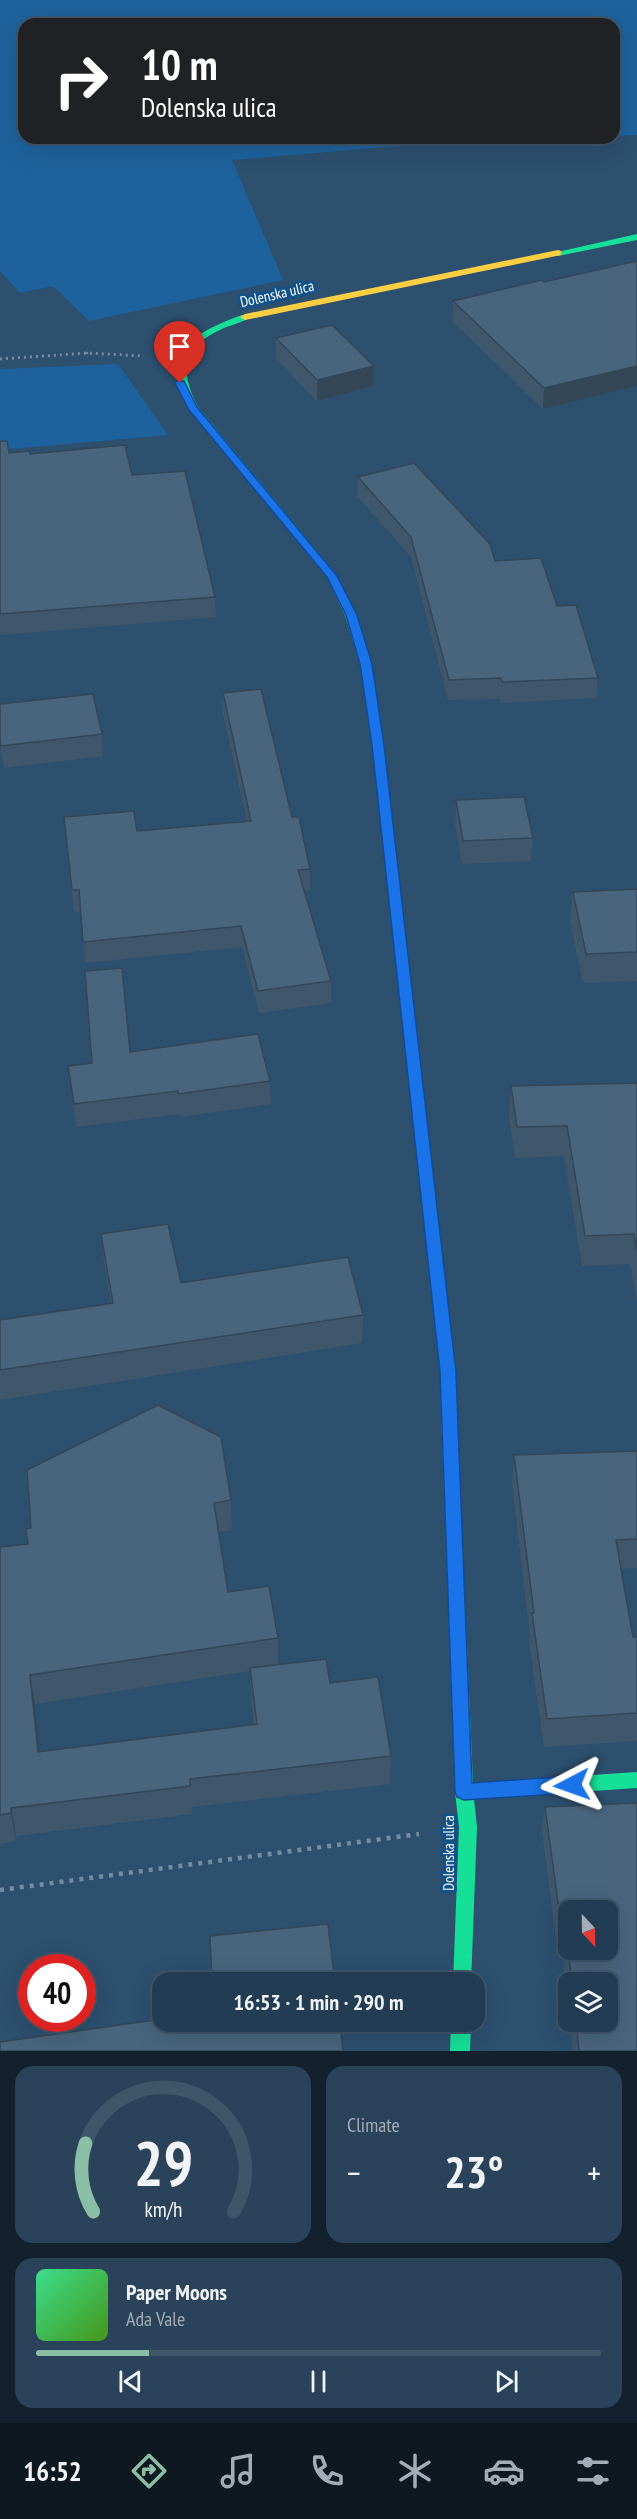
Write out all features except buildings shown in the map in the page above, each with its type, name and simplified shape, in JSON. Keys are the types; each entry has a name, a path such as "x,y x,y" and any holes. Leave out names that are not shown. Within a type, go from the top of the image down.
{"street":[{"name":"Dolenska ulica","path":"462,1972 468,1827 464,1792 448,1372 378,745 366,664 351,615 332,576 193,408 180,383 181,362 189,345 211,330 244,317 637,237"},
{"path":"464,1792 637,1780"},
{"path":"460,2051 461,2032"}],"path":[{"path":"0,359 87,353 139,355 181,362"},
{"path":"0,1890 468,1827"}],"shaded area":[{"path":"0,0 637,0 637,135 620,136 620,18 18,18 18,144 451,144 232,160 283,280 89,321 53,286 20,293 0,271"},
{"path":"118,364 168,435 0,450 0,369"}],"traffic: fast":[{"path":"558,253 637,237"},
{"path":"245,317 227,323 198,338 188,348 182,359 180,373 184,389 193,408 332,576 351,615 366,664 378,745 412,1049"},
{"path":"450,1436 464,1792 468,1827 462,1972"},
{"path":"464,1792 637,1780"},
{"path":"460,2051 461,2032"}],"traffic: slow":[{"path":"245,317 558,253"},
{"path":"412,1049 448,1372 450,1436"}],"route":[{"path":"180,383 193,408 332,576 351,615 366,664 378,745 448,1372 464,1792 572,1785"}]}
